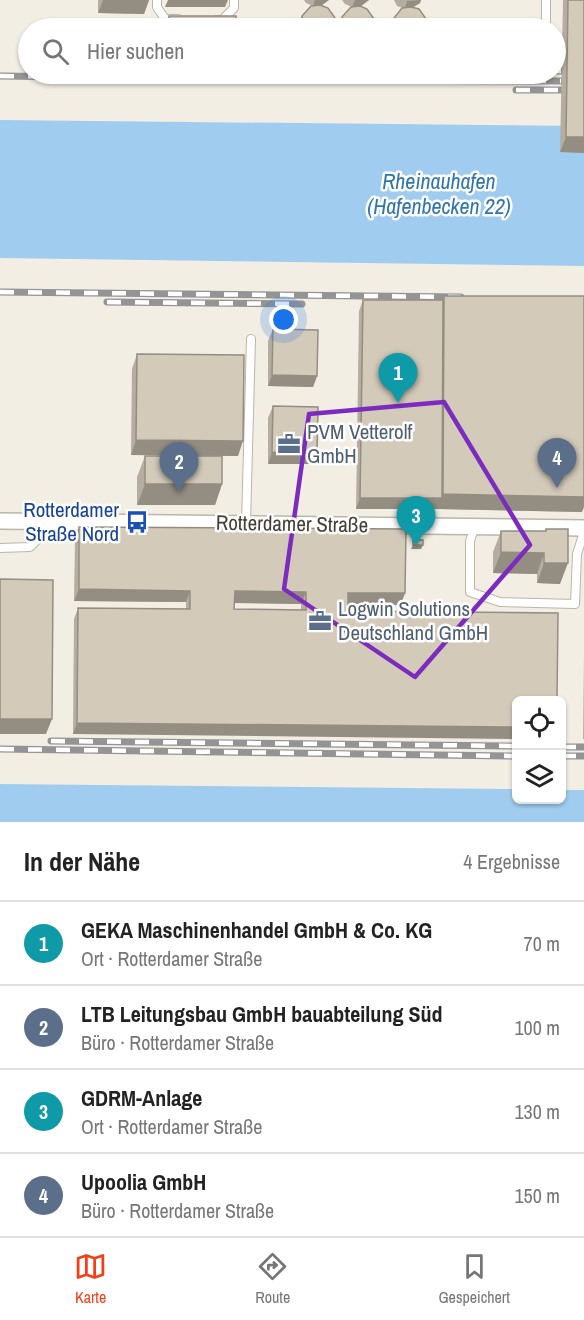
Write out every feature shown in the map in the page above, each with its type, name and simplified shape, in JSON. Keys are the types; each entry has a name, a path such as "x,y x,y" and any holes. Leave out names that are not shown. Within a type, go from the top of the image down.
{"street":[{"name":"Rotterdamer Straße","path":"0,521 584,528"}],"lane":[{"path":"157,0 157,7 164,18"},
{"path":"225,18 234,8 234,0"},
{"path":"546,0 546,18"},
{"path":"246,523 251,339"},
{"path":"0,548 30,547 37,540 39,521"},
{"path":"475,526 471,542 470,592 500,602 575,604 584,599"},
{"path":"575,604 577,555 584,532"}],"highlighted area":[{"path":"444,402 530,545 415,677 284,589 309,414"}],"water":[{"name":"Rheinauhafen (Hafenbecken 22)","path":"0,120 584,126 584,266 0,258"},
{"path":"0,784 512,789 512,804 566,804 566,790 584,790 584,822 0,822"}],"building":[{"path":"568,0 584,0 584,137 566,137"},
{"path":"320,5 328,8 335,18 302,18 311,6"},
{"path":"360,6 367,9 373,18 342,18 351,7"},
{"path":"402,8 419,9 425,18 394,18"},
{"path":"169,16 236,16 236,18 169,18"},
{"path":"444,296 584,296 584,497 443,494"},
{"path":"363,300 443,300 442,498 360,498"},
{"path":"273,329 318,330 317,376 272,375"},
{"path":"137,354 244,355 243,441 136,440"},
{"path":"273,406 318,407 317,453 272,452"},
{"path":"145,456 222,456 222,484 145,484"},
{"name":"Logwin Solutions Deutschland GmbH","path":"79,527 406,529 405,593 348,593 348,611 558,613 557,696 512,696 512,727 77,723 78,608 190,609 190,591 79,589","holes":["235,591 306,592 306,610 234,609"]},
{"path":"546,529 568,529 568,563 544,563 544,553 501,552 501,531 546,531"},
{"path":"413,540 423,540 423,545 413,545"},
{"path":"0,579 53,580 52,719 0,719"}],"railway":[{"path":"0,76 18,76"},
{"path":"516,90 561,90"},
{"path":"0,292 461,297"},
{"path":"107,302 302,304"},
{"path":"51,741 512,746"},
{"path":"566,747 584,747"},
{"path":"0,749 512,756"},
{"path":"566,756 584,756"}],"place":[{"name":"GEKA Maschinenhandel GmbH & Co. KG","path":"398,403"},
{"name":"PVM Vetterolf GmbH","path":"289,444"},
{"name":"Upoolia GmbH","path":"557,488"},
{"name":"LTB Leitungsbau GmbH bauabteilung Süd","path":"179,492"},
{"name":"Rotterdamer Straße Nord","path":"137,522"},
{"name":"GDRM-Anlage","path":"416,546"},
{"name":"Logwin Solutions Deutschland GmbH","path":"320,621"}]}
